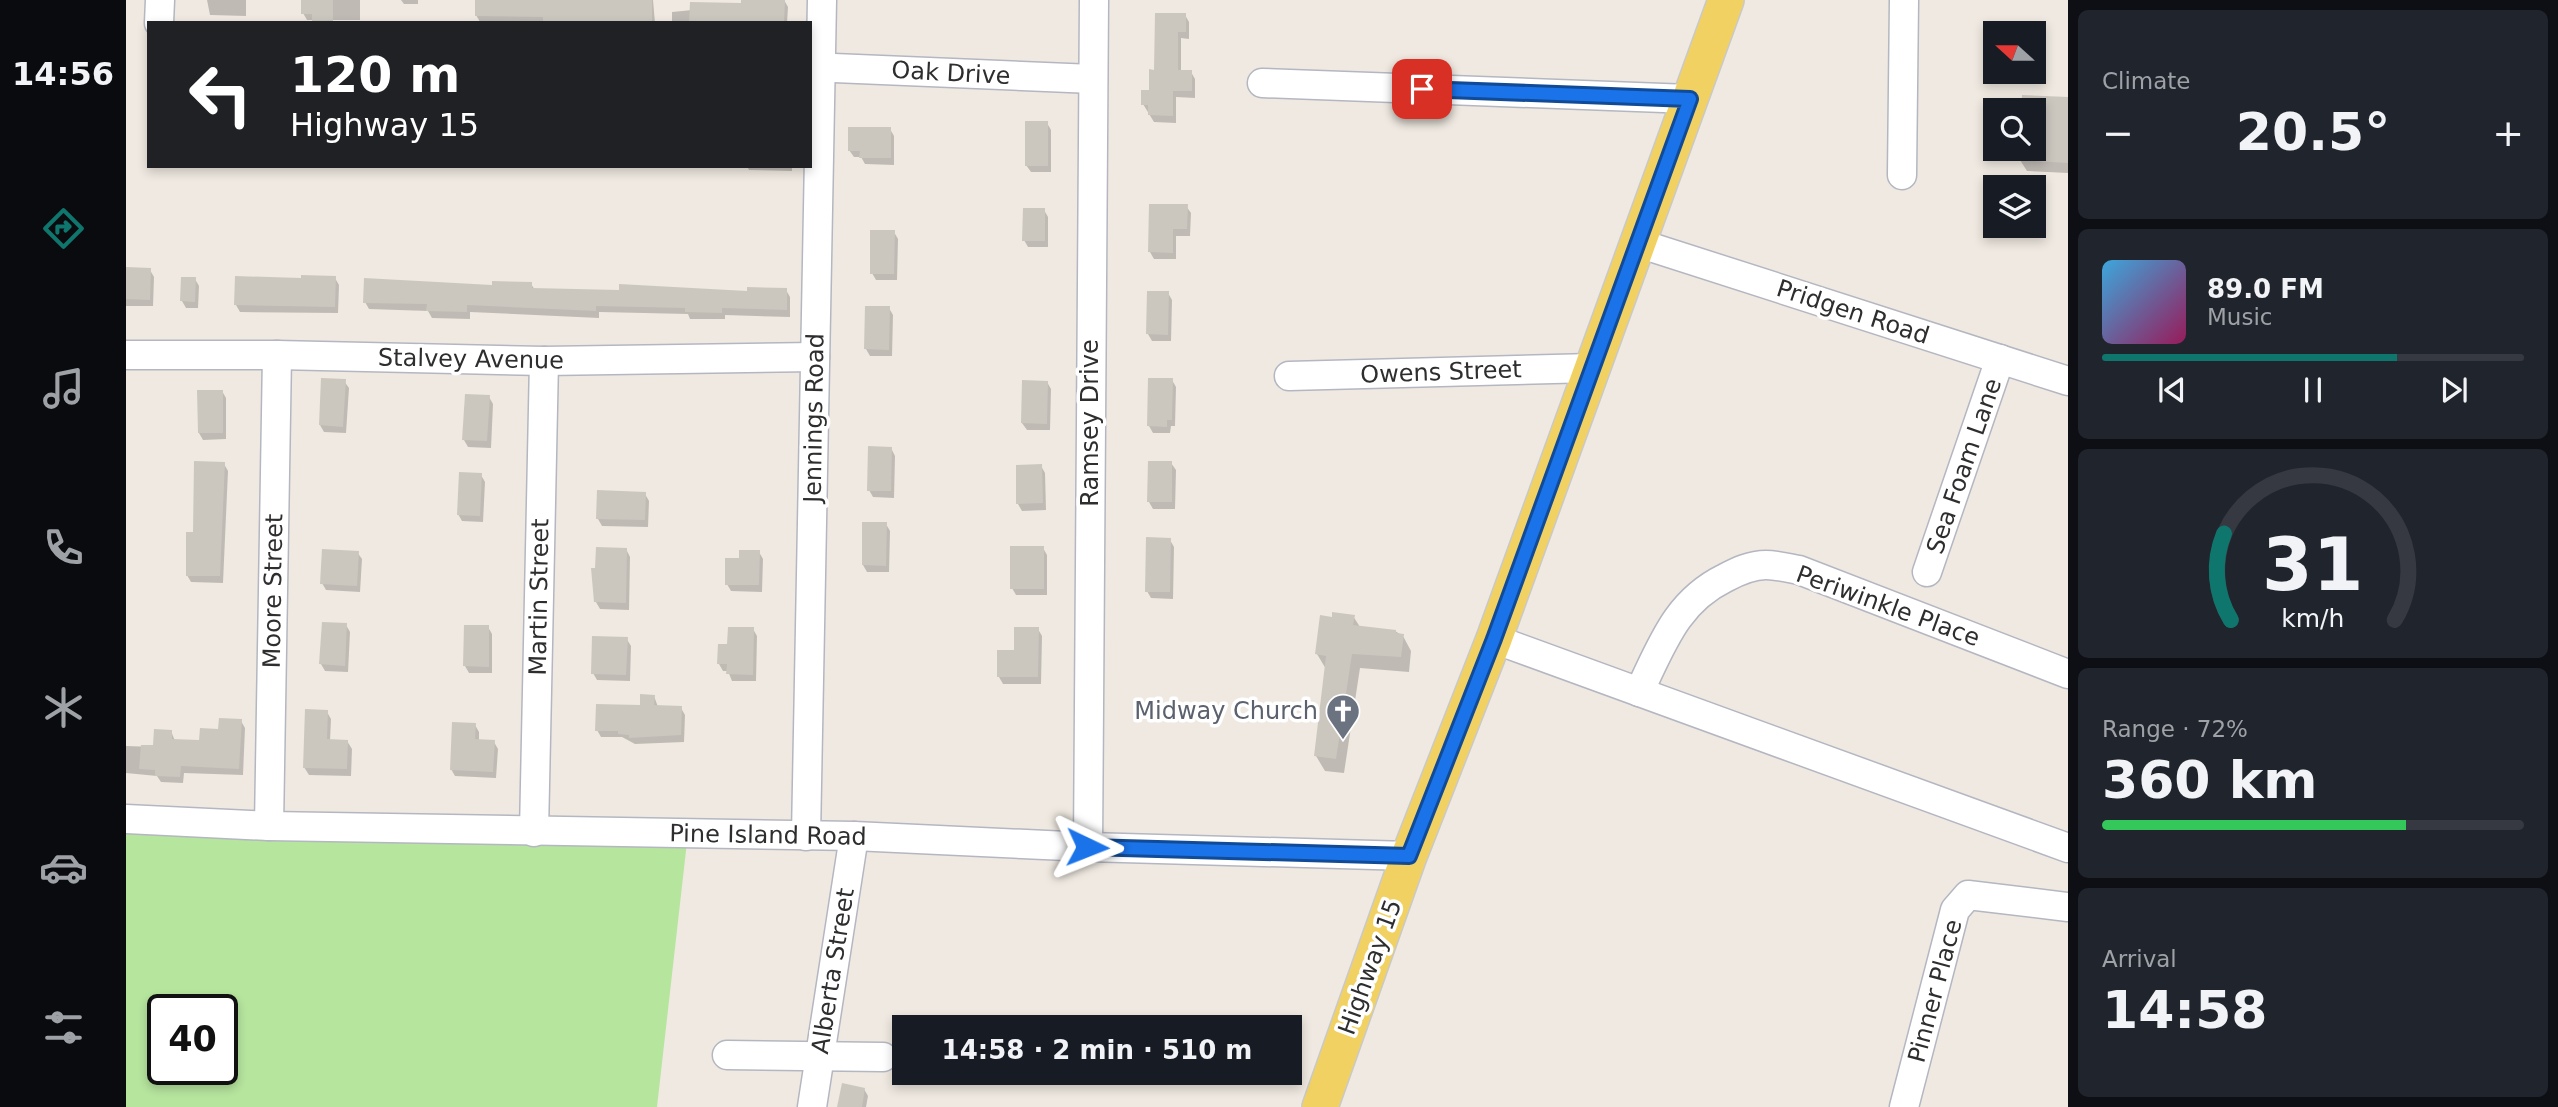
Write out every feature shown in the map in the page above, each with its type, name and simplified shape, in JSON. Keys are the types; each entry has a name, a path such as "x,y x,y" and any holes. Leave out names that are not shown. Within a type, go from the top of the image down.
{"main road":[{"name":"Highway 15","path":"1320,1107 1409,856 1494,639 1726,0"}],"street":[{"path":"159,21 160,0"},
{"name":"Jennings Road","path":"806,836 815,357 815,67 822,0"},
{"name":"Ramsey Drive","path":"1087,847 1094,0"},
{"path":"1902,175 1903,0"},
{"name":"Oak Drive","path":"815,67 1093,79"},
{"path":"1262,83 1690,99"},
{"name":"Pridgen Road","path":"1638,243 2068,381"},
{"name":"Stalvey Avenue","path":"126,355 277,355 544,361 815,357"},
{"name":"Moore Street","path":"269,827 277,355"},
{"name":"Sea Foam Lane","path":"1927,572 2000,359"},
{"name":"Martin Street","path":"534,832 544,361"},
{"name":"Owens Street","path":"1289,376 1592,368"},
{"name":"Periwinkle Place","path":"1639,692 1670,629 1687,603 1714,583 1742,569 1766,565 1799,570 2068,674"},
{"path":"1494,639 2068,848"},
{"name":"Pine Island Road","path":"126,819 269,827 854,836 1087,847 1409,856"},
{"name":"Alberta Street","path":"813,1107 854,836"},
{"name":"Pinner Place","path":"1904,1107 1955,910 1968,895 2068,907"},
{"path":"727,1055 883,1057"}],"green space":[{"path":"126,819 688,833 657,1107 126,1107"}],"building":[{"path":"301,0 333,0 333,21 312,21 312,14 301,14"},
{"path":"475,0 652,0 652,21 543,21 543,17 475,16"},
{"path":"741,0 785,0 784,21 689,21 690,2 741,3"},
{"path":"1155,13 1186,13 1186,32 1178,32 1178,70 1192,70 1192,91 1173,91 1173,116 1148,115 1148,105 1141,105 1141,90 1149,90 1149,69 1154,70"},
{"path":"2022,95 2068,97 2068,163 2034,161 2046,161 2046,98 2022,98"},
{"path":"1025,121 1048,121 1048,166 1025,166"},
{"path":"848,127 891,127 891,158 859,158 860,151 848,151"},
{"path":"1149,204 1188,204 1187,229 1173,229 1173,253 1148,252"},
{"path":"1023,208 1045,208 1045,241 1022,241"},
{"path":"870,230 895,230 894,274 870,274"},
{"path":"126,267 151,268 150,300 126,299"},
{"path":"301,275 336,276 335,307 234,305 235,276 301,278"},
{"path":"181,277 196,277 195,302 180,301"},
{"path":"364,278 492,285 492,281 532,282 532,288 619,290 619,284 747,291 747,287 787,288 787,310 722,308 722,313 685,312 685,308 596,306 596,311 467,305 467,312 426,311 427,304 363,303"},
{"path":"1147,291 1169,291 1168,335 1146,334"},
{"path":"865,306 890,306 889,350 864,349"},
{"path":"321,378 346,379 343,427 319,425"},
{"path":"1148,378 1173,378 1172,420 1167,420 1167,427 1147,426"},
{"path":"1022,380 1048,381 1047,424 1021,423"},
{"path":"197,390 223,390 223,433 198,433"},
{"path":"465,394 490,395 487,441 462,440"},
{"path":"868,446 892,447 891,491 867,491"},
{"path":"194,461 225,462 220,576 186,576 186,532 193,532"},
{"path":"1148,461 1172,461 1172,502 1147,502"},
{"path":"1042,464 1043,503 1016,504 1016,465"},
{"path":"459,472 482,473 480,516 457,515"},
{"path":"597,490 646,492 645,520 596,519"},
{"path":"862,522 887,522 886,566 862,565"},
{"path":"1146,537 1171,538 1170,592 1145,592"},
{"path":"1010,546 1044,546 1044,589 1010,589"},
{"path":"596,547 627,548 626,603 594,602 591,568 595,568"},
{"path":"322,549 359,551 357,586 320,584"},
{"path":"739,550 760,550 759,585 725,585 725,558 739,558"},
{"path":"1332,612 1355,615 1353,625 1396,630 1396,633 1404,634 1401,657 1352,654 1336,759 1314,756 1326,656 1315,654 1320,615 1332,617"},
{"path":"322,622 347,623 345,666 319,664"},
{"path":"464,625 489,625 489,667 463,666"},
{"path":"728,627 754,627 753,675 726,674 727,664 717,664 718,644 727,644"},
{"path":"1014,627 1039,627 1038,677 997,677 997,650 1014,650"},
{"path":"592,636 628,637 626,675 591,674"},
{"path":"640,694 655,695 654,705 682,706 681,735 629,738 629,735 618,734 618,731 595,731 596,704 640,705"},
{"path":"305,709 328,710 327,739 348,740 347,769 303,768"},
{"path":"219,718 242,719 239,769 181,766 180,777 155,776 155,770 139,769 141,745 153,745 154,729 172,730 172,739 199,740 200,728 218,729"},
{"path":"452,722 476,723 475,739 495,740 493,772 450,770"},
{"path":"842,1083 865,1088 862,1107 837,1107"}],"place":[{"name":"Midway Church","path":"1343,741"}],"route":[{"path":"1087,847 1409,856 1494,639 1690,99 1422,89"}]}
